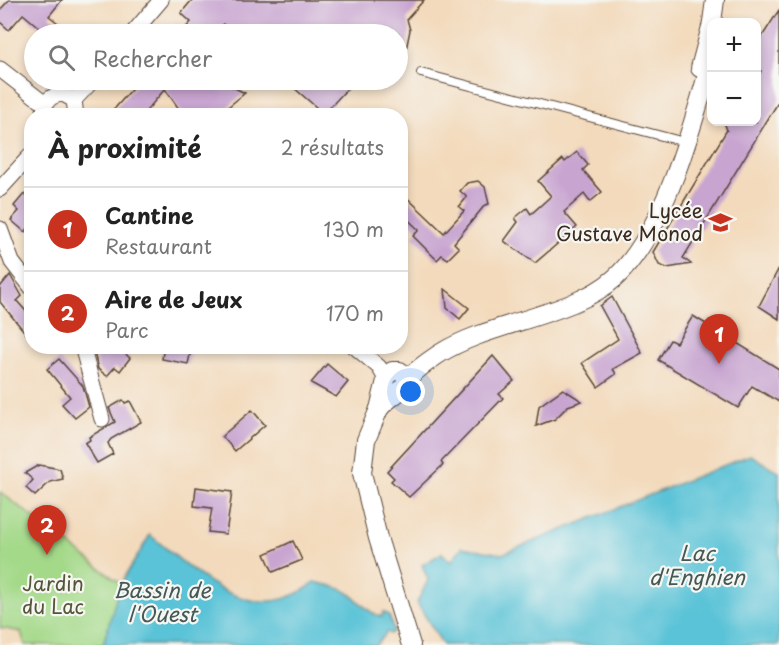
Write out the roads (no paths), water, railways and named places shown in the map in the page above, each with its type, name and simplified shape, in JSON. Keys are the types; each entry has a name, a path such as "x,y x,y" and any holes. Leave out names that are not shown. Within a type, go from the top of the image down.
{"street":[{"path":"141,24 161,0"},
{"path":"713,18 715,0"},
{"path":"720,18 722,0"},
{"path":"411,645 363,483 364,449 379,409 396,379 458,337 585,290 602,280 622,260 638,235 665,177 707,40"},
{"path":"0,69 43,108"},
{"path":"396,379 416,372 448,350 582,298 616,277 640,247 661,206 683,151 707,71"},
{"path":"46,108 56,94 63,94 75,108 87,90"},
{"path":"0,189 24,163"},
{"path":"0,229 12,262 24,278"},
{"path":"84,354 102,418"},
{"path":"364,354 396,379"}],"lane":[{"path":"421,73 677,140"}],"water":[{"name":"Lac d'Enghien","path":"750,455 779,472 779,645 443,645 417,603 428,580 422,565 442,553 451,562 462,547 502,554"},
{"name":"Bassin de l'Ouest","path":"150,535 187,566 227,592 248,599 269,601 292,596 315,582 340,588 376,615 382,617 383,612 389,615 394,631 390,634 387,632 376,645 103,645 120,585"}],"place":[{"name":"Lycée Gustave Monod","path":"721,222"},
{"name":"Cantine","path":"719,364"},
{"name":"Aire de Jeux","path":"47,555"}],"park label":[{"name":"Jardin du Lac","path":"53,594"}]}
